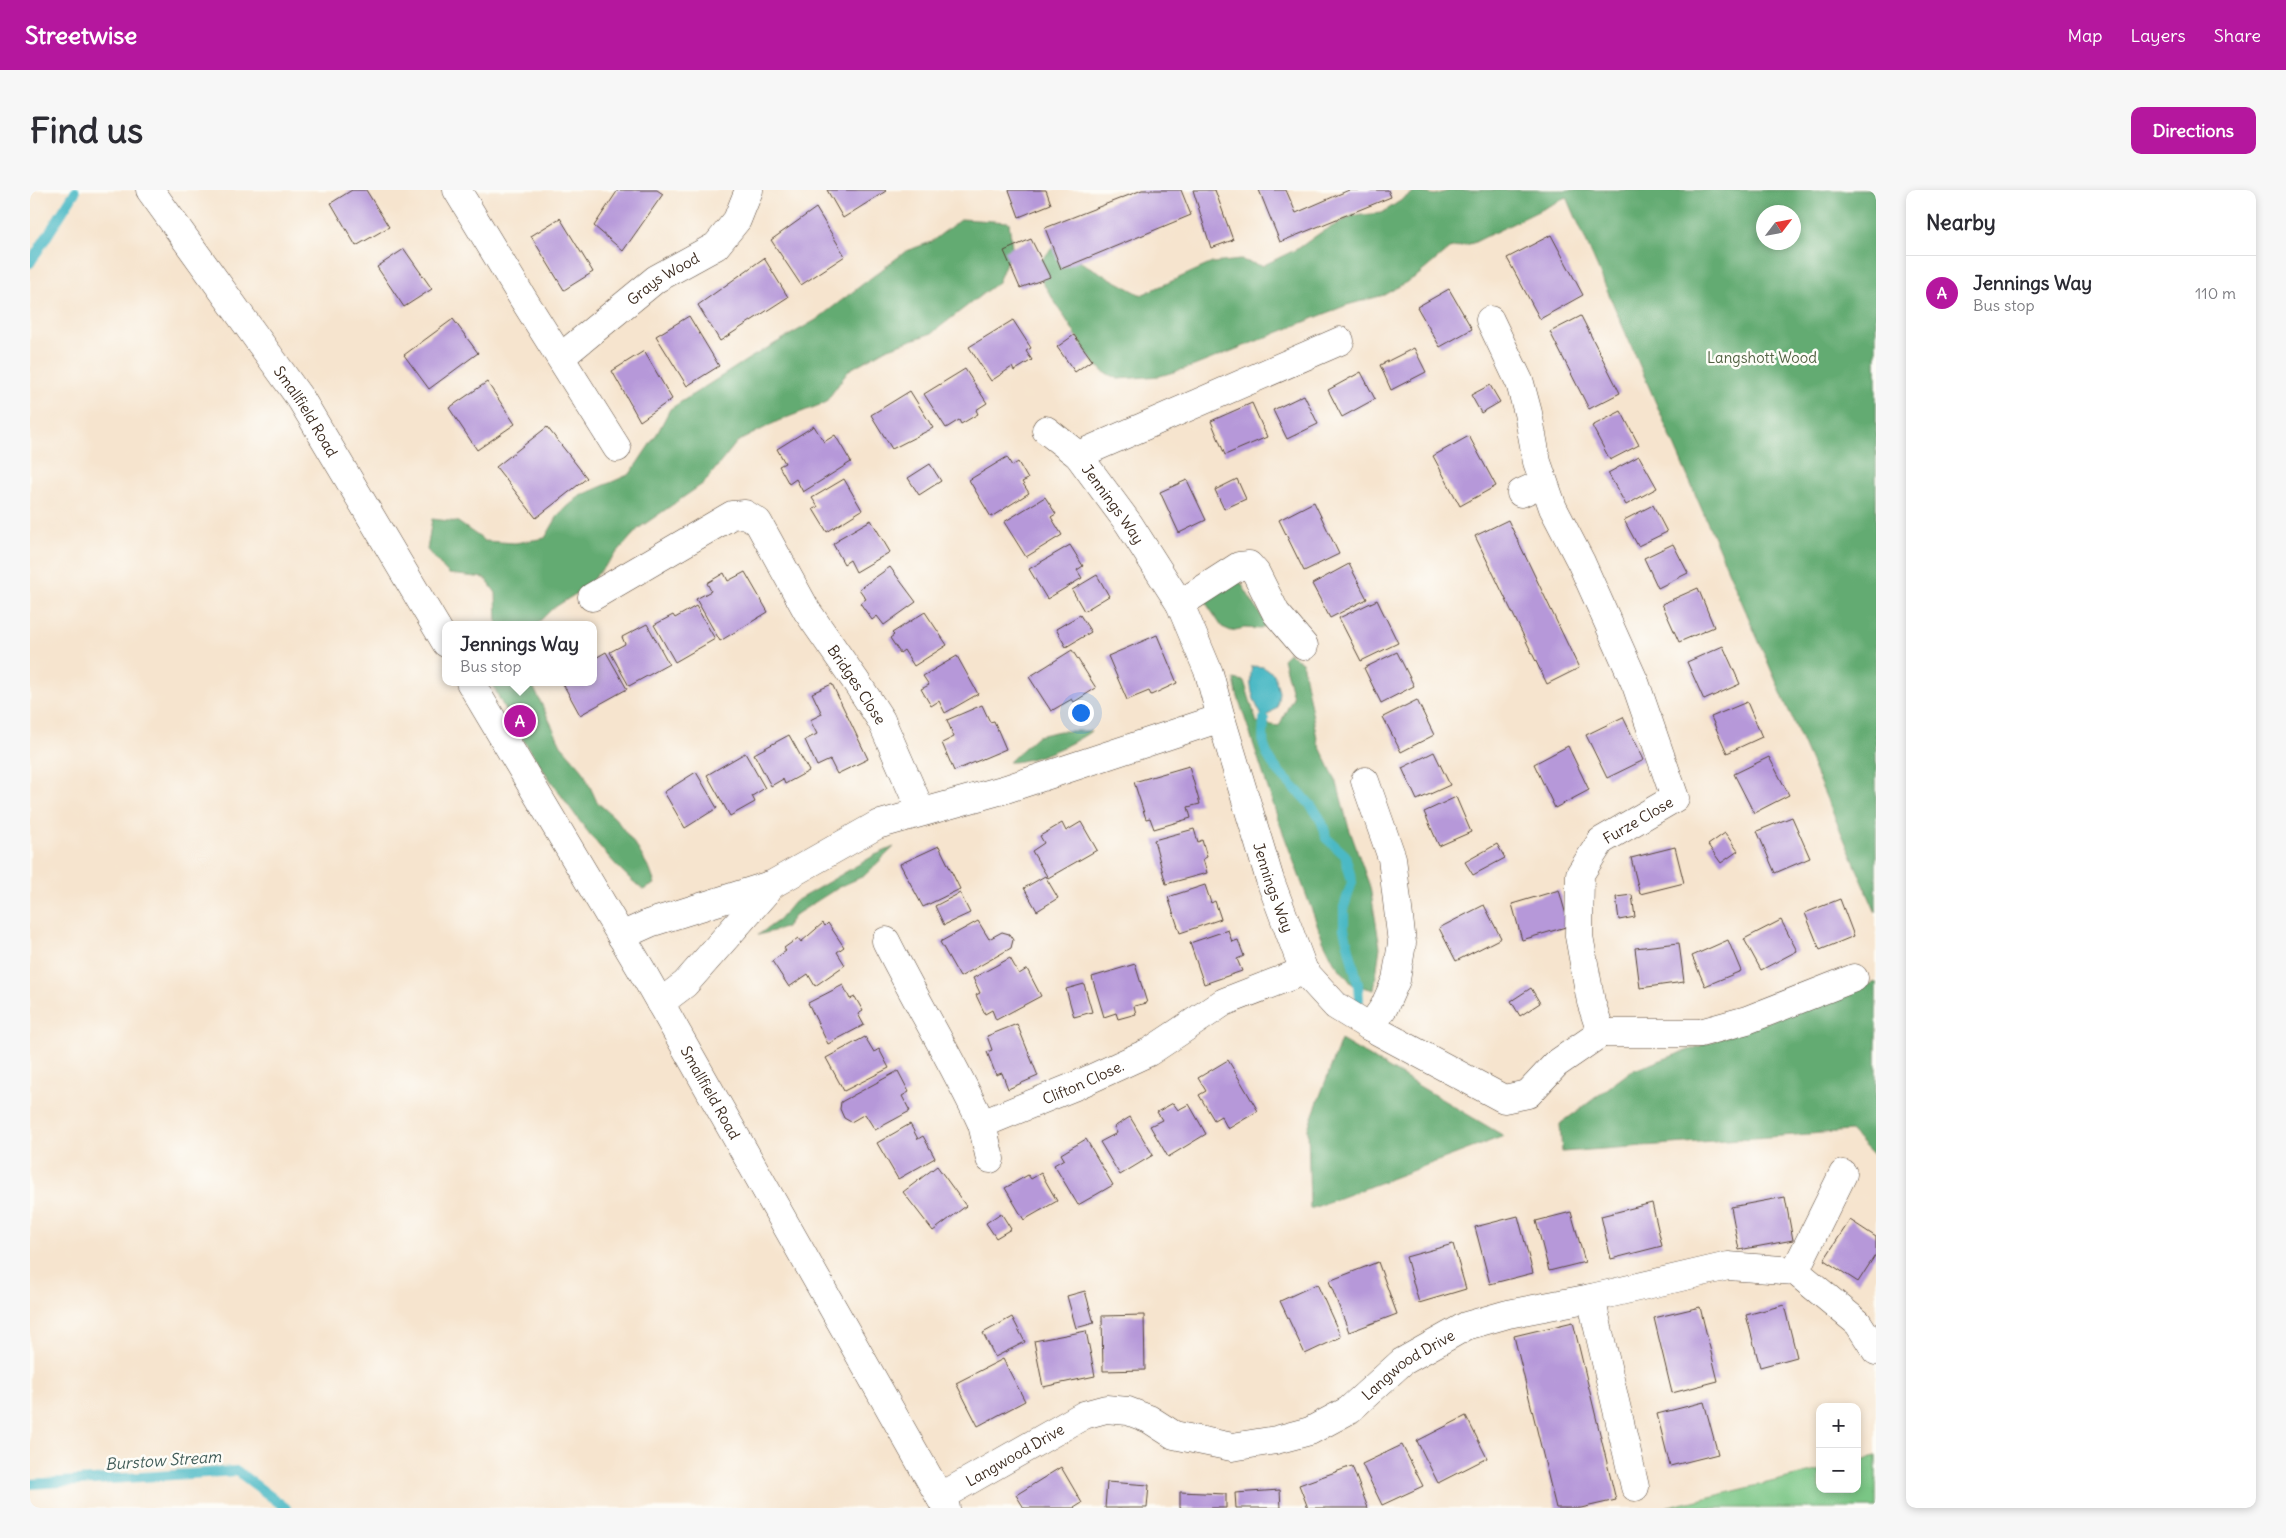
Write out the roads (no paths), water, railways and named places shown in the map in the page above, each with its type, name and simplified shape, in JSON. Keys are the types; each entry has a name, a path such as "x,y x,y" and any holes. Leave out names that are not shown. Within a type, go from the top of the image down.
{"street":[{"name":"Smallfield Road","path":"150,190 302,400 442,636"},
{"path":"457,190 522,297 618,448"},
{"name":"Grays Wood","path":"561,357 656,279 716,246 737,220 748,190"},
{"name":"Furze Close","path":"1490,320 1520,383 1528,413 1532,488 1553,508 1581,562 1636,685 1680,807 1601,841 1580,874 1579,936 1592,1002 1601,1033"},
{"path":"1078,455 1340,341"},
{"name":"Jennings Way","path":"1046,430 1078,455 1129,524 1180,604 1209,673 1270,880 1304,971 1336,1006 1370,1027"},
{"name":"Bridges Close","path":"592,597 732,515 745,514 758,522 807,611 881,720 921,811"},
{"path":"1180,604 1239,566 1249,565 1256,573 1276,613 1304,646"},
{"name":"Smallfield Road","path":"472,686 660,1003 943,1503"},
{"path":"621,936 650,923 773,884 877,825 921,811 1006,789 1221,718"},
{"path":"1365,781 1392,858 1402,943 1396,980 1384,1007 1370,1027 1504,1099 1528,1094 1556,1064 1601,1033 1700,1033 1747,1020 1854,978"},
{"path":"660,1003 684,984 773,884"},
{"path":"886,941 917,1002 966,1090 982,1124 990,1159"},
{"name":"Clifton Close.","path":"982,1124 1073,1087 1149,1052 1224,1002 1255,988 1304,971"},
{"path":"1843,1174 1795,1271 1858,1323 1876,1351"},
{"name":"Langwood Drive","path":"943,1503 1084,1415 1106,1409 1128,1411 1149,1419 1174,1435 1232,1447 1276,1440 1310,1430 1349,1410 1402,1362 1466,1326 1508,1314 1591,1298 1728,1266 1795,1271"},
{"path":"1591,1298 1635,1487"}],"water":[{"path":"1252,666 1263,667 1274,674 1279,692 1277,707 1264,719 1252,694"}],"waterway":[{"path":"30,263 75,192"},
{"path":"1264,719 1263,743 1270,759 1287,781 1316,812 1323,824 1326,838 1345,855 1352,882 1344,907 1344,929 1358,984 1359,1000"},
{"name":"Burstow Stream","path":"30,1484 237,1471 286,1508"}],"place":[{"name":"Jennings Way","path":"520,721"}],"park label":[{"name":"Langshott Wood","path":"1762,357"}]}
